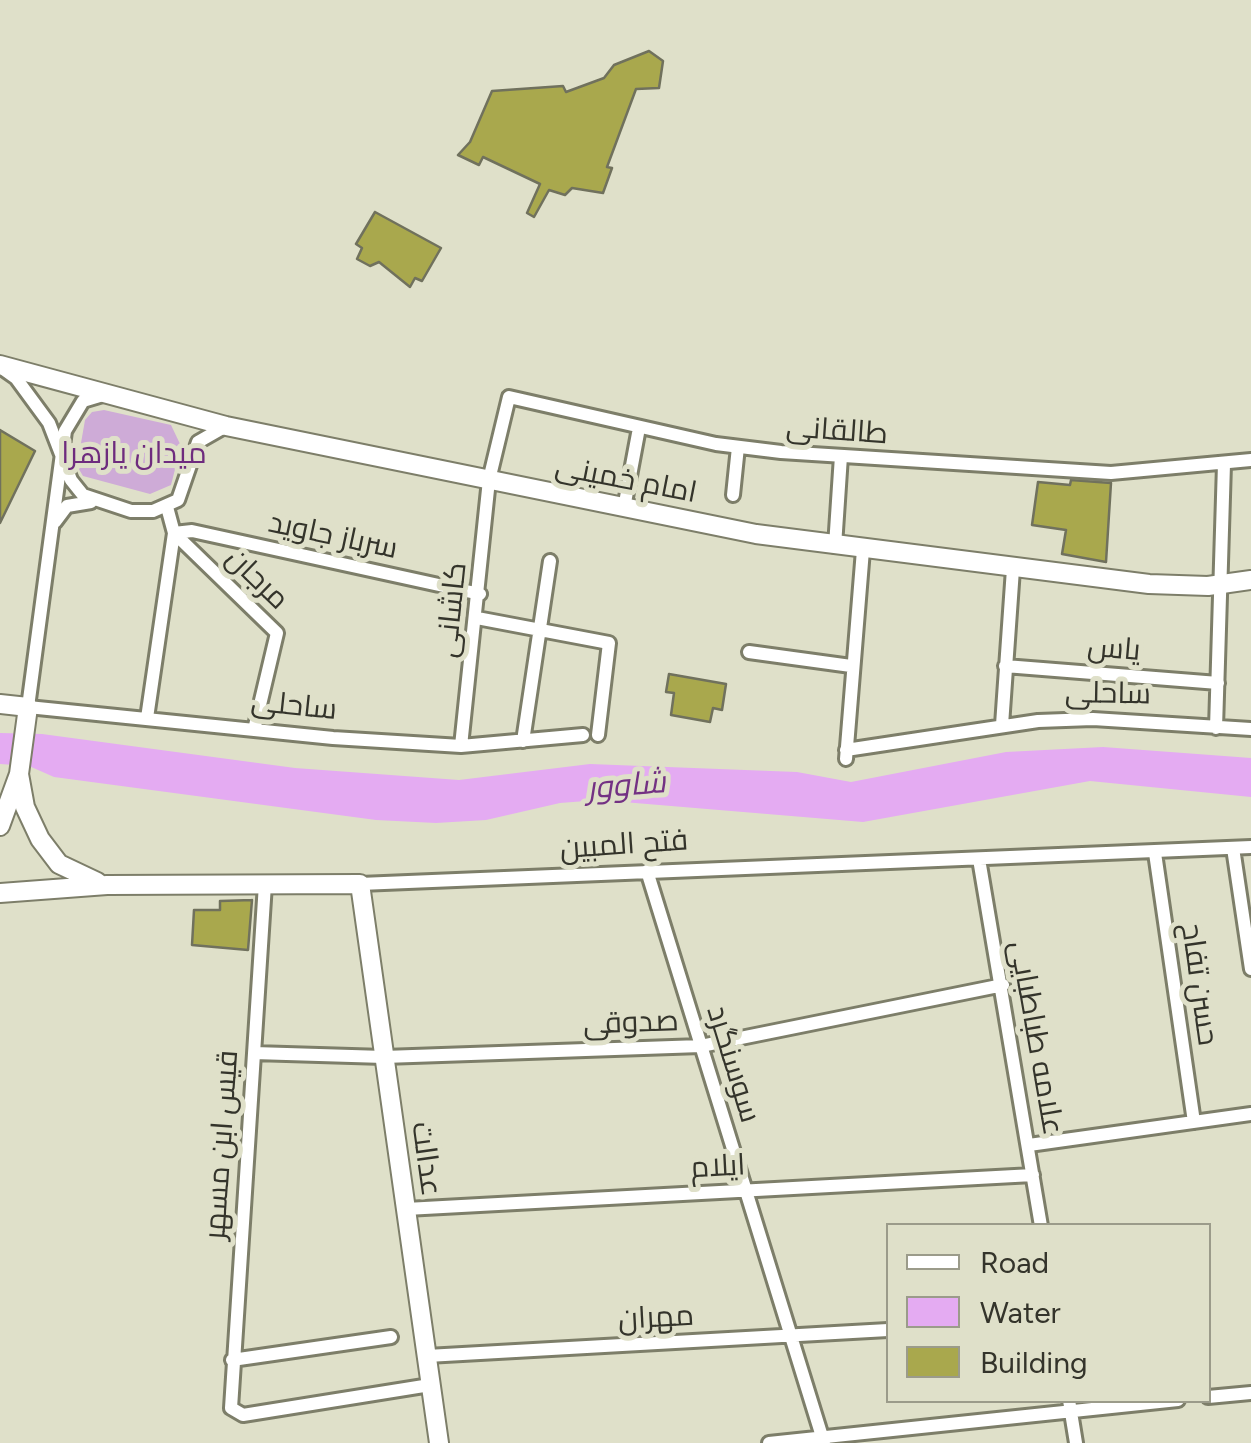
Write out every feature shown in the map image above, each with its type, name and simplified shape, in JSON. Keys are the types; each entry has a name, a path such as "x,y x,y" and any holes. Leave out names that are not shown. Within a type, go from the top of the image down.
{"street":[{"name":"امام خمینی","path":"0,366 226,426 624,508 835,546 1148,584 1251,580"},
{"path":"0,366 16,378 49,423 62,458 83,495 98,502 131,510 168,508 186,487 198,442 226,426"},
{"path":"0,826 19,774 64,431 74,411 92,396 110,394"},
{"name":"طالقانی","path":"490,480 509,398 738,447 841,456 1111,473 1251,460"},
{"path":"180,412 198,442"},
{"path":"624,508 640,428"},
{"path":"733,495 738,447"},
{"path":"835,546 841,456"},
{"path":"1216,728 1224,464"},
{"name":"کاشانی","path":"461,746 490,480"},
{"path":"53,524 67,506 98,502"},
{"path":"147,718 174,533 168,508"},
{"name":"سرباز جاوید","path":"174,533 192,530 480,594"},
{"name":"مرجان","path":"174,533 277,633 254,730"},
{"path":"749,652 851,666 863,550"},
{"path":"522,740 550,561"},
{"path":"1002,724 1013,569"},
{"path":"477,618 540,630"},
{"name":"ساحلی","path":"0,704 28,712 147,718 461,746 590,735 609,644 540,630"},
{"name":"ساحلی","path":"851,666 846,755 1002,724 1093,718 1251,729"},
{"name":"یاس","path":"1005,666 1218,683"},
{"path":"19,774 25,807 60,864 108,886"},
{"name":"فتح المبین","path":"0,894 108,886 360,884 1251,847"},
{"path":"1233,848 1251,969"},
{"name":"حسن تفاح","path":"1155,853 1194,1122"},
{"name":"علامه طباطبایی","path":"978,859 1003,985 1041,1223"},
{"name":"سوسنگرد","path":"647,871 823,1440"},
{"name":"قیس ابن مسهر","path":"266,884 231,1408 242,1415 430,1385"},
{"name":"عدالت","path":"360,884 440,1443"},
{"name":"صدوقی","path":"254,1054 384,1057 701,1046 1003,985"},
{"path":"1029,1145 1251,1114"},
{"name":"ایلام","path":"406,1208 1034,1176"},
{"name":"مهران","path":"427,1356 886,1330"},
{"path":"232,1360 391,1337"},
{"path":"1211,1397 1251,1393"},
{"path":"768,1443 823,1440 1070,1406 1124,1403"},
{"path":"1070,1406 1076,1443"}],"green space":[{"name":"میدان یازهرا","path":"104,410 171,425 181,446 171,485 150,494 83,476 77,466 85,420 92,412"}],"water":[{"name":"شاوور","path":"0,733 42,734 295,768 459,780 590,764 797,772 851,782 1006,752 1103,747 1251,758 1251,797 1090,781 863,822 599,800 560,803 486,820 376,820 54,777 29,766 0,764"}],"building":[{"path":"649,51 663,61 659,88 636,89 607,167 612,168 603,193 572,188 565,195 549,190 534,217 527,213 540,184 483,157 479,165 458,155 470,142 492,91 563,86 566,92 604,78 614,65"},
{"path":"375,212 441,248 422,281 415,278 410,287 379,262 370,266 357,259 362,248 356,244"},
{"path":"0,430 35,451 0,523"},
{"path":"1071,480 1111,483 1106,562 1062,554 1066,530 1032,525 1038,482 1070,485"},
{"path":"669,674 726,684 722,710 713,708 710,722 671,715 674,693 666,692"},
{"path":"252,900 248,950 192,945 194,910 220,910 220,901"}]}
